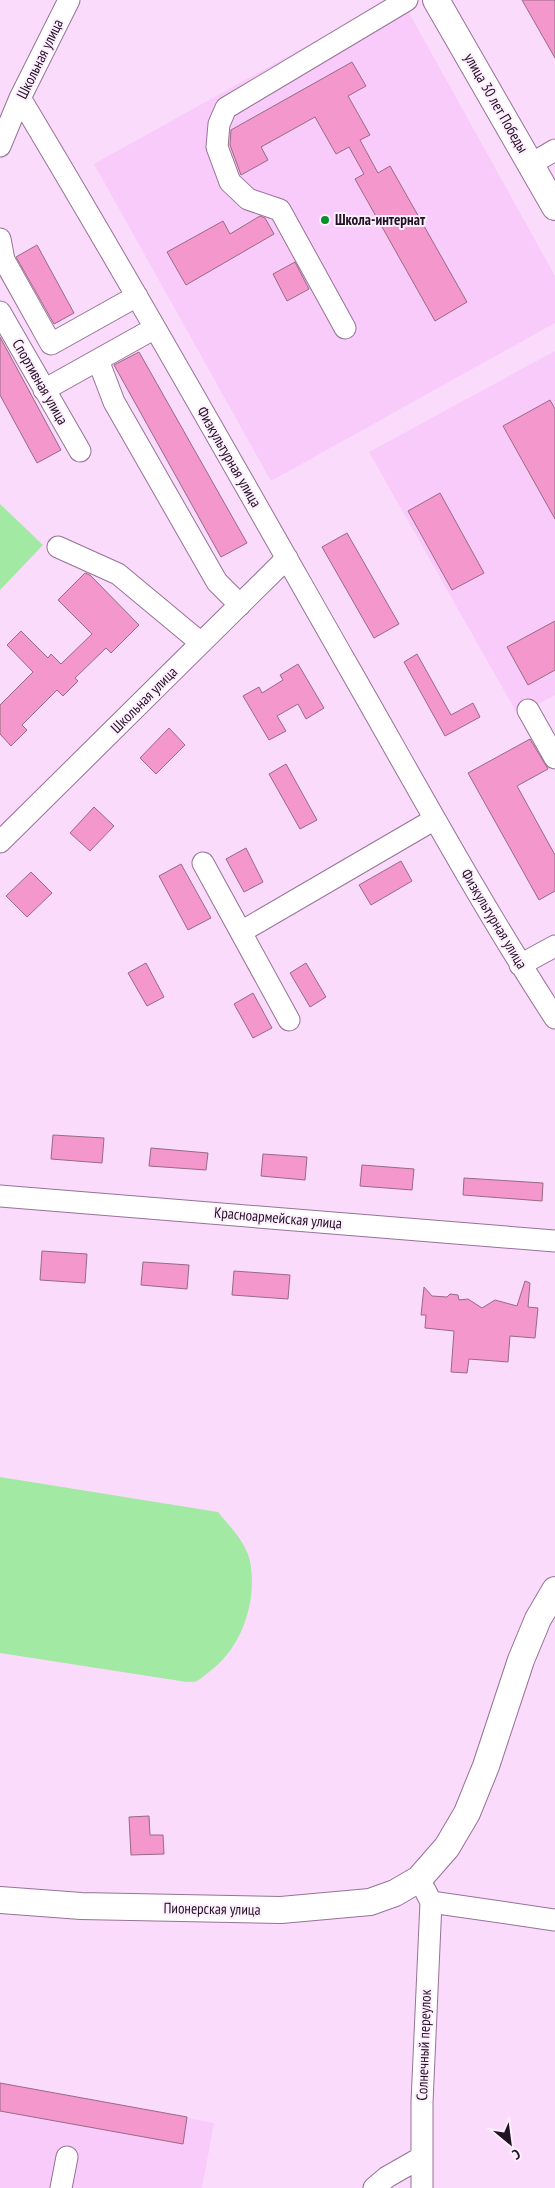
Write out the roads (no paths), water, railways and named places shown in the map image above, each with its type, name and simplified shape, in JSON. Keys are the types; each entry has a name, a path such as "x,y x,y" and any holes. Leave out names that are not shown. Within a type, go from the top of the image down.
{"main road":[{"name":"улица 30 лет Победы","path":"436,0 555,207"},
{"name":"Пионерская улица","path":"0,1900 81,1906 281,1910 370,1902 394,1893 419,1879 448,1848 467,1813 486,1766 521,1660 538,1619 555,1590"}],"street":[{"name":"Школьная улица","path":"0,146 20,98 69,0"},
{"path":"345,328 280,210 248,199 230,182 217,147 218,124 226,108 407,0"},
{"name":"Физкультурная улица","path":"20,98 137,296 435,819 520,965 555,1018"},
{"path":"531,164 555,150"},
{"path":"0,239 4,260 51,344 137,296"},
{"name":"Спортивная улица","path":"0,312 80,451"},
{"path":"44,390 155,328"},
{"path":"98,360 114,402 217,582 240,605"},
{"path":"58,547 118,574 201,643"},
{"name":"Школьная улица","path":"0,842 287,558"},
{"path":"528,710 555,758"},
{"path":"241,932 435,819"},
{"path":"203,863 289,1020"},
{"path":"520,965 555,946"},
{"name":"Красноармейская улица","path":"0,1196 555,1241"},
{"path":"419,1879 431,1902 555,1920"},
{"name":"Солнечный переулок","path":"422,2188 426,1993 431,1902"},
{"path":"61,2188 67,2157"},
{"path":"374,2188 387,2176 422,2157"}],"place":[{"name":"Школа-интернат","path":"325,220"}]}
